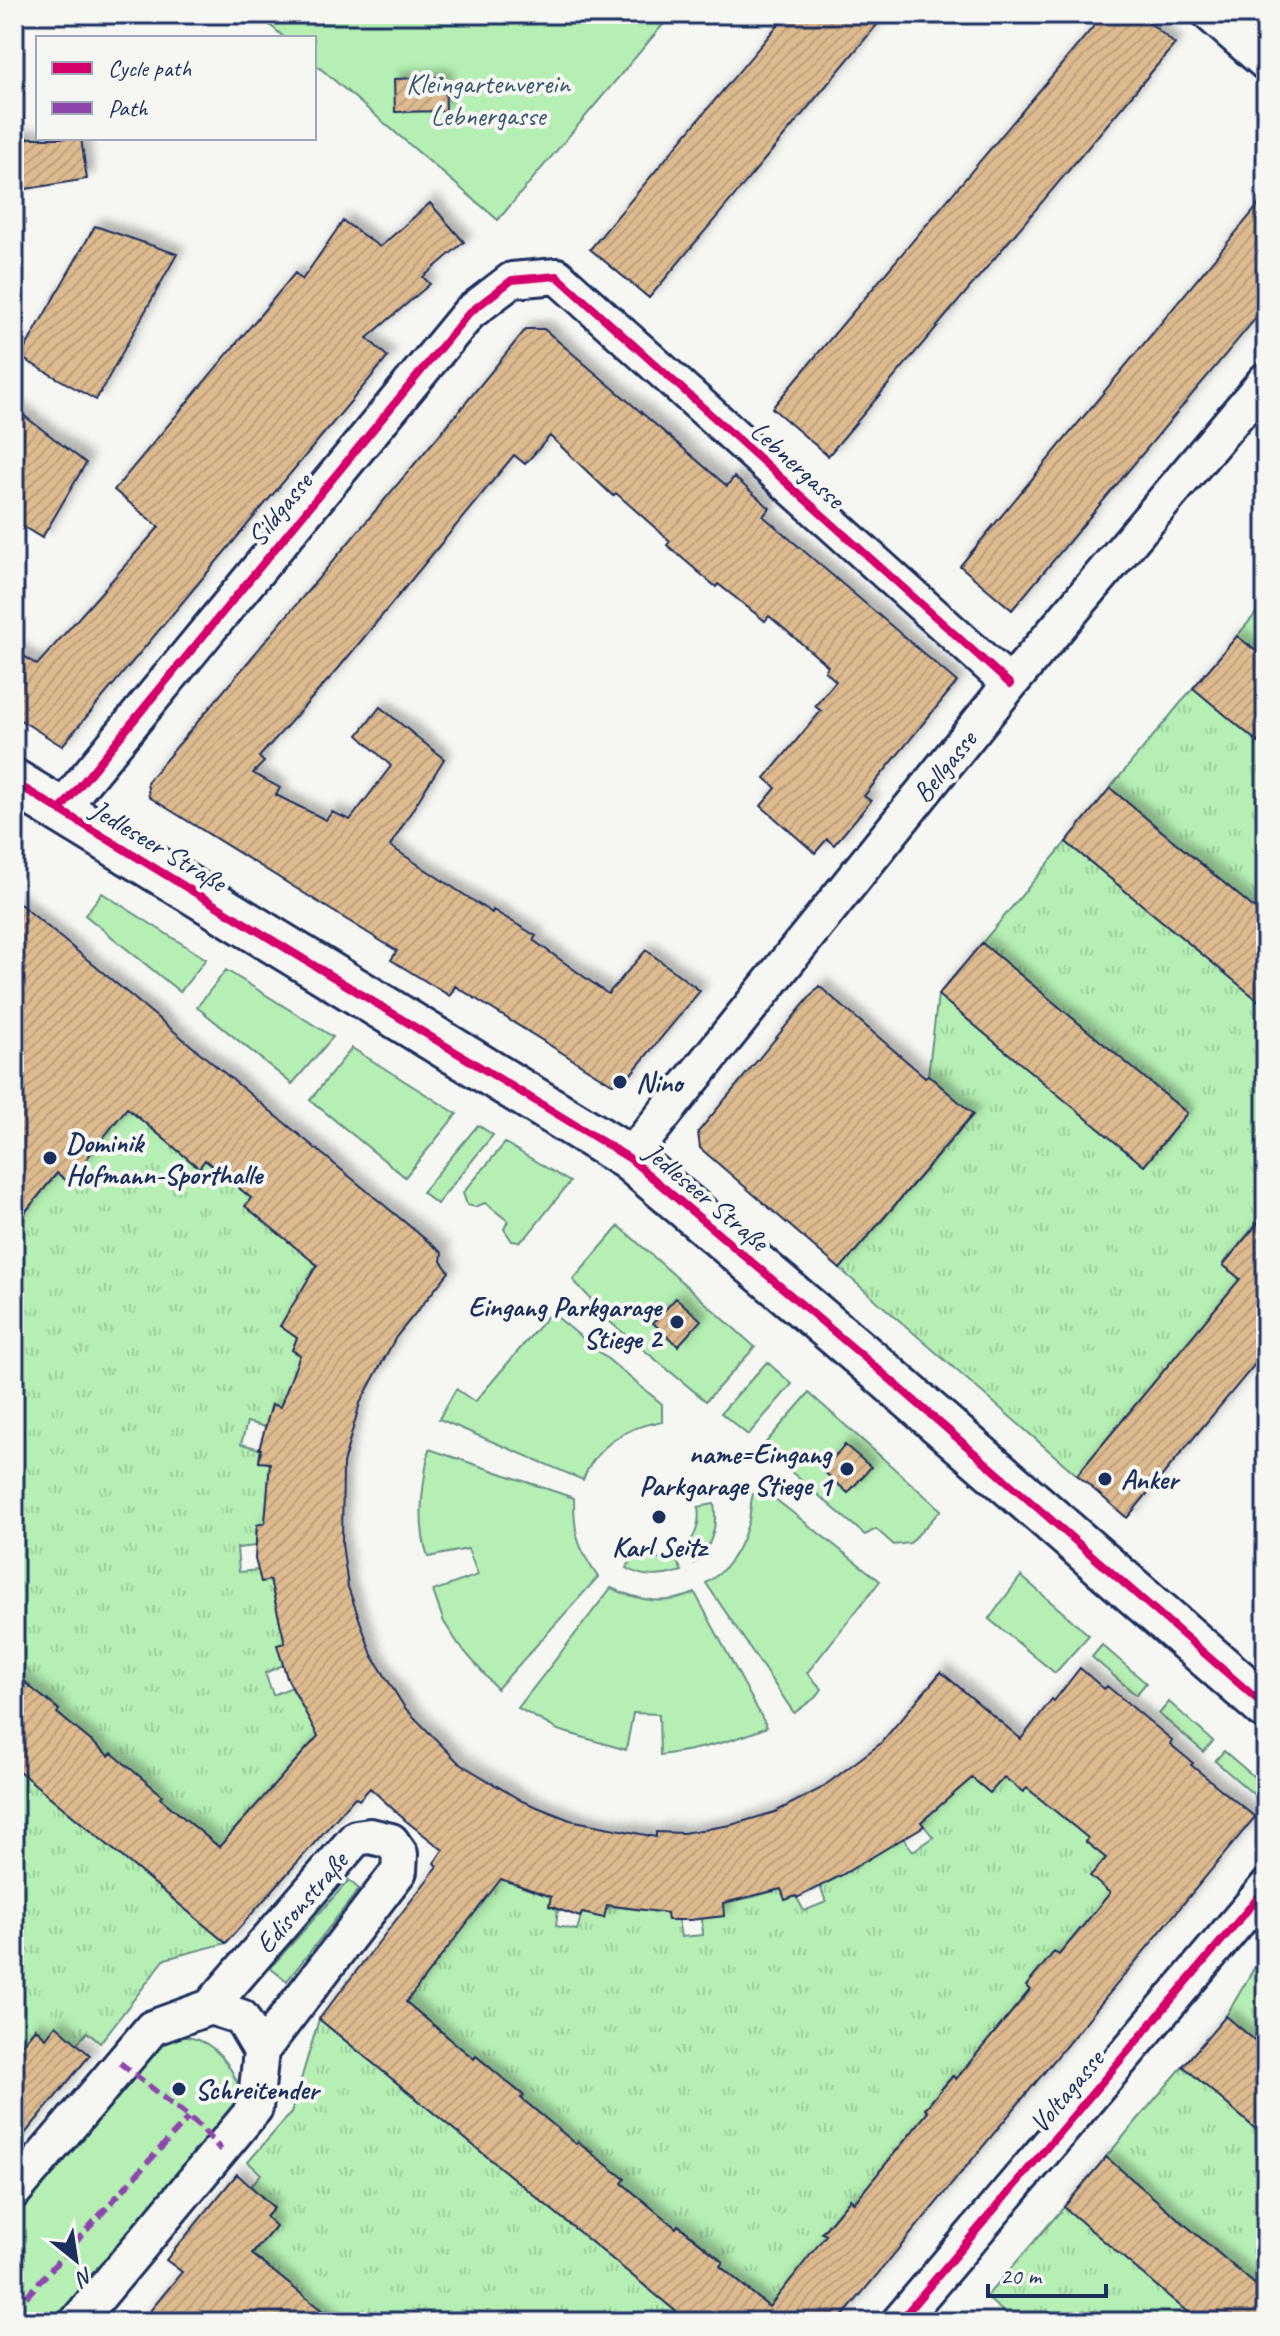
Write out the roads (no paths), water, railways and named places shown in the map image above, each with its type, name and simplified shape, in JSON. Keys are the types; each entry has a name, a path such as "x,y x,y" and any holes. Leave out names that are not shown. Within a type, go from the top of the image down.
{"street":[{"path":"1210,14 1266,63"},
{"name":"Lebnergasse","path":"557,276 1010,684"},
{"name":"Sildgasse","path":"60,810 469,313 512,280 557,276"},
{"name":"Bellgasse","path":"629,1158 1010,684 1266,380"},
{"name":"Jedleseer Straße","path":"14,782 629,1158 885,1375 1266,1707"},
{"name":"Edisonstraße","path":"14,2191 152,2028 210,2007 356,1838 370,1836 391,1841 400,1854 399,1871 261,2051"},
{"name":"Voltagasse","path":"899,2322 1266,1888"},
{"path":"77,2322 255,2108 261,2051 241,2017 210,2007"}],"place":[{"name":"Nino","path":"620,1082"},
{"name":"Dominik Hofmann-Sporthalle","path":"50,1158"},
{"name":"Eingang Parkgarage Stiege 2","path":"677,1322"},
{"name":"name=Eingang Parkgarage Stiege 1","path":"847,1469"},
{"name":"Anker","path":"1105,1479"},
{"name":"Karl Seitz","path":"659,1517"},
{"name":"Schreitender","path":"179,2089"}],"park label":[{"name":"Kleingartenverein Lebnergasse","path":"488,99"}]}
